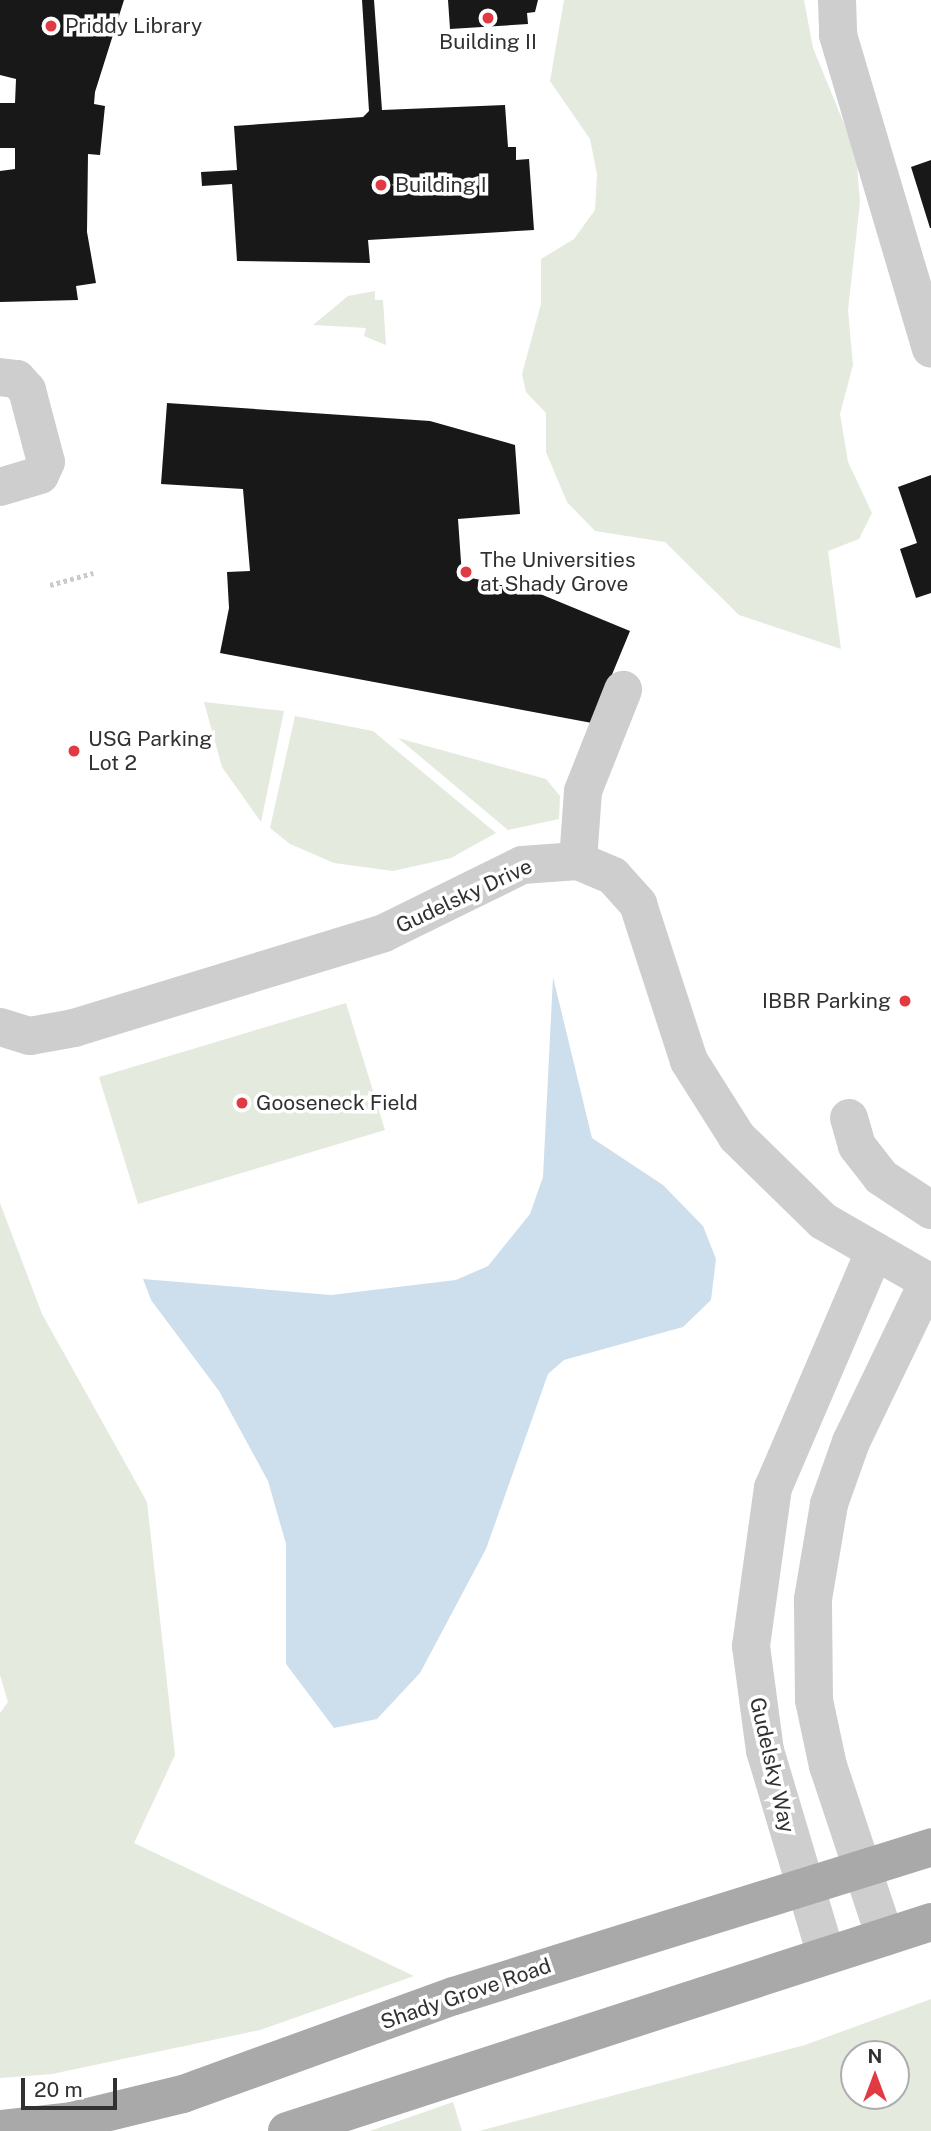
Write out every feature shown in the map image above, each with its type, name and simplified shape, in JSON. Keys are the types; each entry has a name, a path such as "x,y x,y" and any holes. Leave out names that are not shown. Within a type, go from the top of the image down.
{"main road":[{"name":"Shady Grove Road","path":"0,2129 72,2121 183,2094 454,1996 931,1847"},
{"path":"288,2131 931,1922"}],"street":[{"path":"837,0 838,35 931,348"},
{"path":"0,377 17,379 27,390 46,462 40,474 0,487"},
{"path":"578,861 586,780 623,690"},
{"name":"Gudelsky Drive","path":"0,1027 30,1036 74,1028 384,933 522,865 578,861 613,876 638,904 689,1061 737,1137 800,1203 873,1255 929,1283"},
{"path":"849,1118 857,1146 881,1177 931,1210"},
{"name":"Gudelsky Way","path":"826,1955 803,1885 756,1701 751,1646 760,1545 798,1419 873,1255"},
{"path":"885,1937 861,1867 814,1700 810,1651 818,1553 851,1442 929,1283"}],"path":[{"path":"50,585 93,573"}],"shaded area":[{"path":"564,0 804,0 813,48 856,153 860,202 848,310 853,365 840,414 848,462 872,513 859,539 828,551 841,649 739,615 665,542 595,531 567,502 546,452 546,413 526,392 522,374 541,304 541,259 574,239 595,210 597,174 590,139 550,81"},
{"path":"375,291 375,300 383,300 386,345 364,336 366,328 313,325 348,296"},
{"path":"204,702 284,711 261,822 222,767"},
{"path":"295,716 373,731 496,833 451,858 393,871 334,863 290,844 270,828"},
{"path":"398,738 546,779 560,796 559,819 508,830"},
{"name":"Gooseneck Field","path":"346,1003 385,1130 138,1204 99,1077"},
{"path":"0,1203 42,1314 147,1502 175,1755 134,1843 414,1976 260,2030 52,2074 0,2078 0,1713 8,1702 0,1675"},
{"path":"931,1999 931,2131 479,2131 805,2045"},
{"path":"453,2102 462,2131 370,2131"}],"water":[{"path":"553,977 592,1138 663,1185 703,1226 716,1259 711,1300 683,1327 564,1360 548,1374 486,1549 420,1673 377,1719 334,1728 286,1664 286,1544 268,1481 219,1391 151,1300 143,1279 331,1295 456,1280 488,1266 530,1214 543,1177"}],"building":[{"path":"0,0 124,0 95,92 94,104 105,106 100,155 88,154 87,232 96,283 76,286 78,300 0,302 0,171 15,169 15,148 0,148 0,103 15,103 16,79 0,75"},
{"name":"Building I","path":"362,0 374,0 382,110 505,105 508,147 516,147 516,160 529,159 534,230 368,240 370,263 237,261 232,184 202,186 201,172 237,170 234,126 363,117 369,111"},
{"name":"Building II","path":"448,0 538,0 535,12 527,13 528,24 450,29"},
{"path":"931,160 931,228 930,228 911,167"},
{"path":"167,403 430,421 515,445 520,514 458,519 462,576 533,591 630,631 592,723 220,653 229,608 227,572 250,571 243,489 161,484"},
{"path":"931,475 931,593 916,598 900,549 917,543 898,487"}],"place":[{"name":"Building II","path":"488,18"},
{"name":"Priddy Library","path":"51,26"},
{"name":"Building I","path":"381,185"},
{"name":"The Universities at Shady Grove","path":"466,572"},
{"name":"USG Parking Lot 2","path":"74,751"},
{"name":"IBBR Parking","path":"905,1001"},
{"name":"Gooseneck Field","path":"242,1103"}]}
